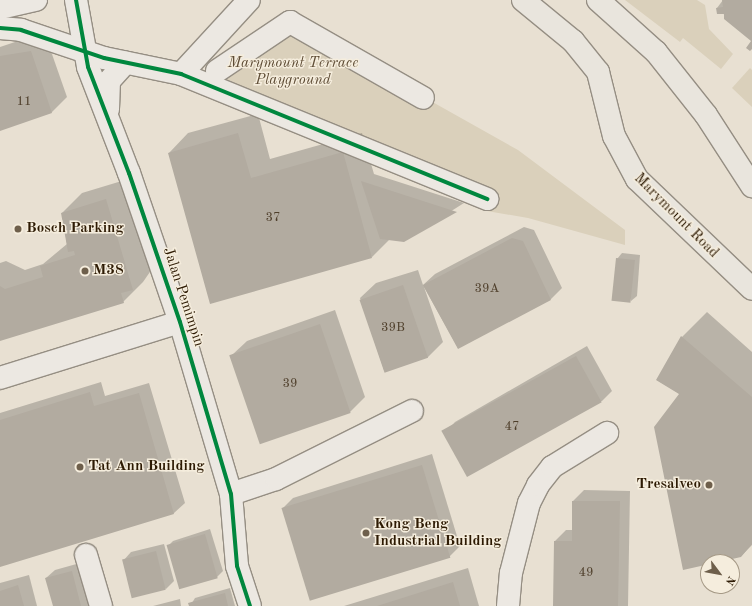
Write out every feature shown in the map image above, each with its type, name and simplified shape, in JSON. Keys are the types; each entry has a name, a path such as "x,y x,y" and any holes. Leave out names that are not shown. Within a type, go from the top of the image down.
{"main road":[{"name":"Marymount Road","path":"523,0 573,41 598,72 614,136 637,179 752,289"},
{"path":"598,0 656,52 706,115 752,186"}],"street":[{"path":"0,8 36,0"},
{"name":"Jalan Pemimpin","path":"76,0 84,51 108,115 180,322 231,494 237,566 250,606"},
{"path":"181,74 249,0"},
{"path":"216,71 290,22 423,98"},
{"path":"0,28 21,30 84,51 181,74 487,199"},
{"path":"108,115 109,81 126,62"},
{"name":"Jalan Pemimpin","path":"0,378 180,322"},
{"path":"231,494 276,479 412,411"},
{"path":"508,606 511,573 529,503 538,485 552,467 607,432"},
{"path":"86,556 101,606"}],"green space":[{"path":"625,0 697,0 705,5 709,29 733,54 721,69 683,38 680,42"},
{"name":"Marymount Terrace Playground","path":"290,22 518,150 625,230 625,245 528,218 487,211 494,192 206,84"},
{"path":"750,68 752,70 752,107 732,88"}],"building":[{"path":"722,0 752,0 752,49 750,51 746,48 751,41 724,19 724,14 717,14 716,8 723,7"},
{"path":"31,51 52,113 0,131 0,56"},
{"path":"238,133 251,178 343,152 372,258 210,304 168,153"},
{"path":"361,181 457,212 404,242 380,239"},
{"name":"M38","path":"106,199 133,290 121,293 124,303 0,341 0,286 5,289 43,277 40,266 75,255 74,251 68,252 61,213"},
{"path":"512,238 523,241 551,300 458,349 423,285"},
{"path":"616,258 635,260 630,303 612,301"},
{"path":"403,285 428,358 385,373 360,300"},
{"path":"320,324 351,413 260,444 229,355"},
{"name":"Tresalveo","path":"681,336 752,397 752,544 741,557 740,554 700,554 700,566 683,570 654,427 679,394 656,380"},
{"path":"576,356 602,402 467,477 441,431"},
{"name":"Tat Ann Building","path":"90,392 94,406 139,393 174,514 0,567 0,420"},
{"name":"Kong Beng Industrial Building","path":"422,465 450,558 310,601 281,508"},
{"path":"572,501 620,501 618,606 553,606 554,541 572,541"},
{"path":"205,534 218,578 179,589 167,545"},
{"path":"156,551 166,590 132,598 122,559"},
{"path":"72,571 81,606 53,606 45,578"},
{"path":"453,582 460,606 377,606"},
{"path":"18,585 24,606 0,606 0,591"},
{"path":"225,593 228,606 189,606 188,603"}],"cycle path":[{"path":"76,0 88,67 129,173 180,322 231,494 237,566 250,606"},
{"path":"0,28 21,30 104,58 181,74 487,199"}],"place":[{"name":"Bosch Parking","path":"18,229"},
{"name":"M38","path":"85,271"},
{"name":"Tat Ann Building","path":"80,467"},
{"name":"Tresalveo","path":"709,485"},
{"name":"Kong Beng Industrial Building","path":"366,533"}]}
